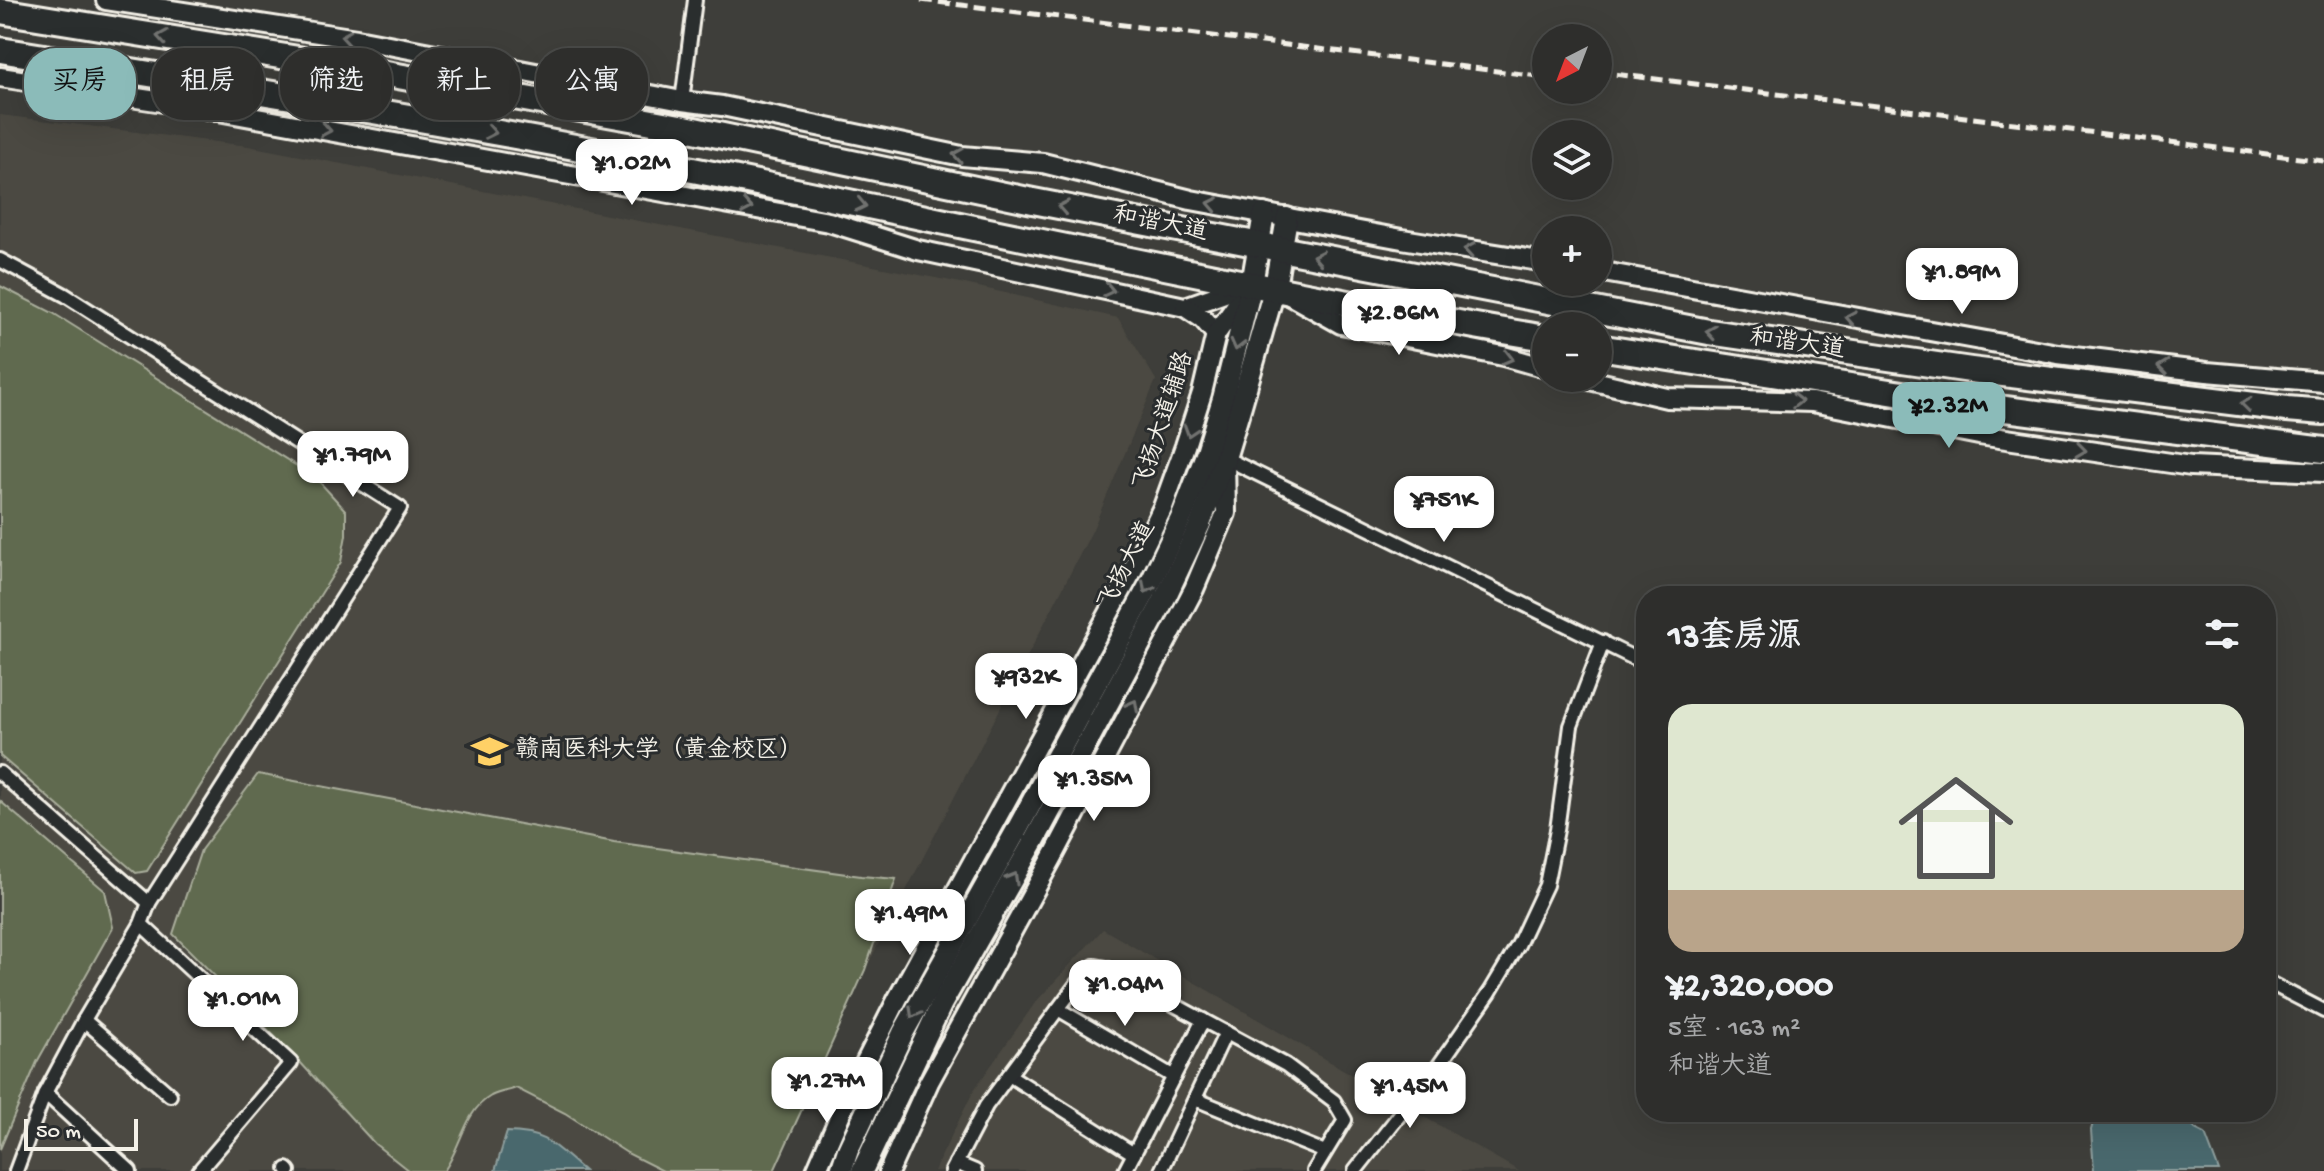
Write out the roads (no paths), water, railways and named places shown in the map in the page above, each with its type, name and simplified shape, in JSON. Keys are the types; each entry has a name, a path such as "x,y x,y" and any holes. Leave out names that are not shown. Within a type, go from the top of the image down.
{"highway":[{"name":"和谐大道","path":"0,11 348,67 665,125 1033,201 1709,332 1971,370 2324,412"},
{"path":"0,50 349,105 675,167 1430,319 1532,336"},
{"path":"1612,349 1967,404 2324,450"}],"main road":[{"name":"飞扬大道","path":"1264,214 1270,247"},
{"name":"飞扬大道","path":"862,1171 942,1003 1034,841 1167,594 1200,524 1225,458 1270,247 1287,218"},
{"name":"飞扬大道","path":"841,1171 903,1033 1152,580 1183,514 1207,452 1263,286"}],"street":[{"path":"106,0 357,39 722,106 962,156 1043,163 1191,200 1532,260"},
{"path":"682,101 695,0"},
{"path":"0,77 202,108 829,222 918,250 1185,307 1203,319 1216,334"},
{"path":"0,260 65,295 400,508 149,903 141,924 45,1093 16,1171"},
{"path":"1612,274 2058,354 2324,382"},
{"path":"1185,307 1263,286 1341,324 1532,364"},
{"name":"飞扬大道辅路","path":"816,1171 847,1099 898,998 1130,575 1156,521 1202,393 1216,334 1263,286"},
{"path":"1612,385 1667,398 1812,402 1979,435 2191,466 2324,472"},
{"path":"889,1171 929,1082 1055,853 1194,589 1226,513 1225,458 1636,659"},
{"path":"1355,1171 1437,1068 1490,992 1518,945 1546,885 1571,726 1603,642"},
{"path":"0,773 149,903"},
{"path":"141,924 291,1063 199,1171"},
{"path":"898,998 952,946"},
{"path":"975,1171 954,1167 986,1106 1087,970 1094,966 1106,968 1286,1065 1334,1101 1345,1120 1314,1171"},
{"path":"2276,986 2324,1011"},
{"path":"929,1082 942,1003"},
{"path":"1058,1009 1174,1077"},
{"path":"84,1020 170,1095"},
{"path":"1125,1171 1203,1020"},
{"path":"1161,1171 1226,1032"},
{"path":"1009,1075 1134,1154"},
{"path":"45,1093 130,1171"},
{"path":"847,1099 848,1150"},
{"path":"1195,1099 1325,1152"}],"water":[{"path":"2093,1122 2190,1122 2195,1129 2205,1134 2219,1171 2094,1171"},
{"path":"507,1132 532,1135 550,1142 584,1171 495,1171"}],"railway":[{"path":"921,0 1532,75"},
{"path":"1612,74 2324,161"}],"place":[{"name":"赣南医科大学（黄金校区）","path":"489,751"}]}
